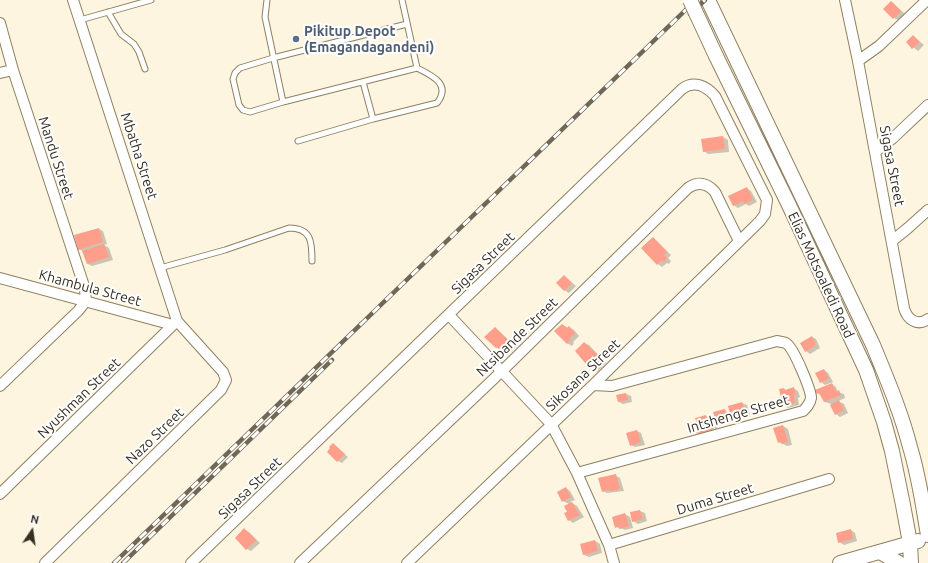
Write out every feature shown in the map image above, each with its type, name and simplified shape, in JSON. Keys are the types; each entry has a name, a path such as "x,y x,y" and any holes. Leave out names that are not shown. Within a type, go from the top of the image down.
{"main road":[{"name":"Elias Motsoaledi Road","path":"690,0 788,202 866,370 884,422 892,451 910,543 911,563"},
{"name":"Elias Motsoaledi Road","path":"708,0 873,346 892,392 910,446 925,502 928,535"},
{"path":"840,563 928,538"},
{"path":"880,552 899,563"}],"street":[{"name":"Mbatha Street","path":"73,0 160,268 175,323"},
{"name":"Sigasa Street","path":"845,0 906,313 909,318 916,322 921,323 927,320"},
{"path":"858,61 879,46 927,0"},
{"name":"Mandu Street","path":"0,23 13,70 85,289 86,301"},
{"path":"0,73 13,70"},
{"name":"Sigasa Street","path":"191,563 687,86 696,84 701,85 715,96 767,200"},
{"path":"875,152 893,138 928,105"},
{"name":"Ntsibande Street","path":"300,563 502,371 692,185 704,183 710,186 715,192 739,241"},
{"name":"Sikosana Street","path":"407,563 593,385 763,218 767,200"},
{"path":"892,241 928,210"},
{"name":"Khambula Street","path":"0,278 175,323"},
{"path":"0,386 78,311 86,301"},
{"path":"449,315 551,424 577,473 608,545 614,563"},
{"name":"Nyushman Street","path":"0,494 175,323"},
{"name":"Nazo Street","path":"45,563 223,387 226,380 224,374 175,323"},
{"name":"Intshenge Street","path":"577,473 803,411 807,408 811,396 804,376 791,349 786,343 777,341 612,386 593,385"},
{"name":"Duma Street","path":"608,545 829,479"}],"lane":[{"path":"80,20 151,0"},
{"path":"267,0 265,17 284,102"},
{"path":"402,0 417,68"},
{"path":"108,12 121,34 134,44 140,52 145,69"},
{"path":"298,142 373,119 437,103 442,96 442,87 434,76 417,68 250,112 243,110 239,105 233,79 235,73 240,68 273,58 407,24"},
{"path":"363,82 373,119"},
{"path":"160,268 225,250 290,228 298,228 306,233 311,244 312,261"}],"building":[{"path":"891,1 901,11 893,19 883,9"},
{"path":"913,35 920,42 912,49 906,42"},
{"path":"723,136 725,149 703,152 701,139"},
{"path":"747,187 753,200 744,204 743,201 733,206 728,196"},
{"path":"99,228 103,242 78,250 74,235"},
{"path":"653,237 667,252 664,255 667,258 664,262 662,260 657,265 641,248"},
{"path":"104,244 109,257 87,264 82,251"},
{"path":"564,275 572,283 564,291 556,283"},
{"path":"562,324 567,328 569,326 575,333 569,339 570,340 567,344 554,331"},
{"path":"495,327 512,344 503,353 484,337"},
{"path":"812,336 816,345 805,352 800,343"},
{"path":"584,342 603,360 592,371 575,351"},
{"path":"824,369 829,379 820,383 815,373"},
{"path":"832,383 836,392 839,390 841,395 824,402 819,393 815,394 815,390"},
{"path":"794,387 796,395 794,395 795,403 783,406 779,389 784,388 785,390"},
{"path":"626,393 628,400 618,402 616,395"},
{"path":"839,400 844,410 835,415 830,405"},
{"path":"742,402 746,413 731,418 728,406"},
{"path":"725,409 727,419 716,421 713,412"},
{"path":"706,415 708,423 712,422 714,429 697,434 695,427 698,427 695,418"},
{"path":"783,425 788,442 781,444 781,442 778,443 773,428"},
{"path":"637,430 641,442 630,446 626,433"},
{"path":"333,443 345,454 337,462 327,452"},
{"path":"616,474 620,489 602,492 598,478"},
{"path":"566,487 571,497 562,502 557,492"},
{"path":"572,502 580,515 568,521 564,513 567,512 564,506"},
{"path":"640,510 643,519 632,522 630,512"},
{"path":"625,513 629,526 620,528 619,526 615,528 612,517"},
{"path":"244,528 256,540 246,550 235,538"},
{"path":"851,529 853,539 838,543 836,533"},
{"path":"595,540 598,551 583,555 580,544"}],"railway":[{"path":"114,563 696,0"},
{"path":"690,14 705,0"},
{"path":"123,563 332,360"}],"place":[{"name":"Pikitup Depot (Emagandagandeni)","path":"296,39"}]}
